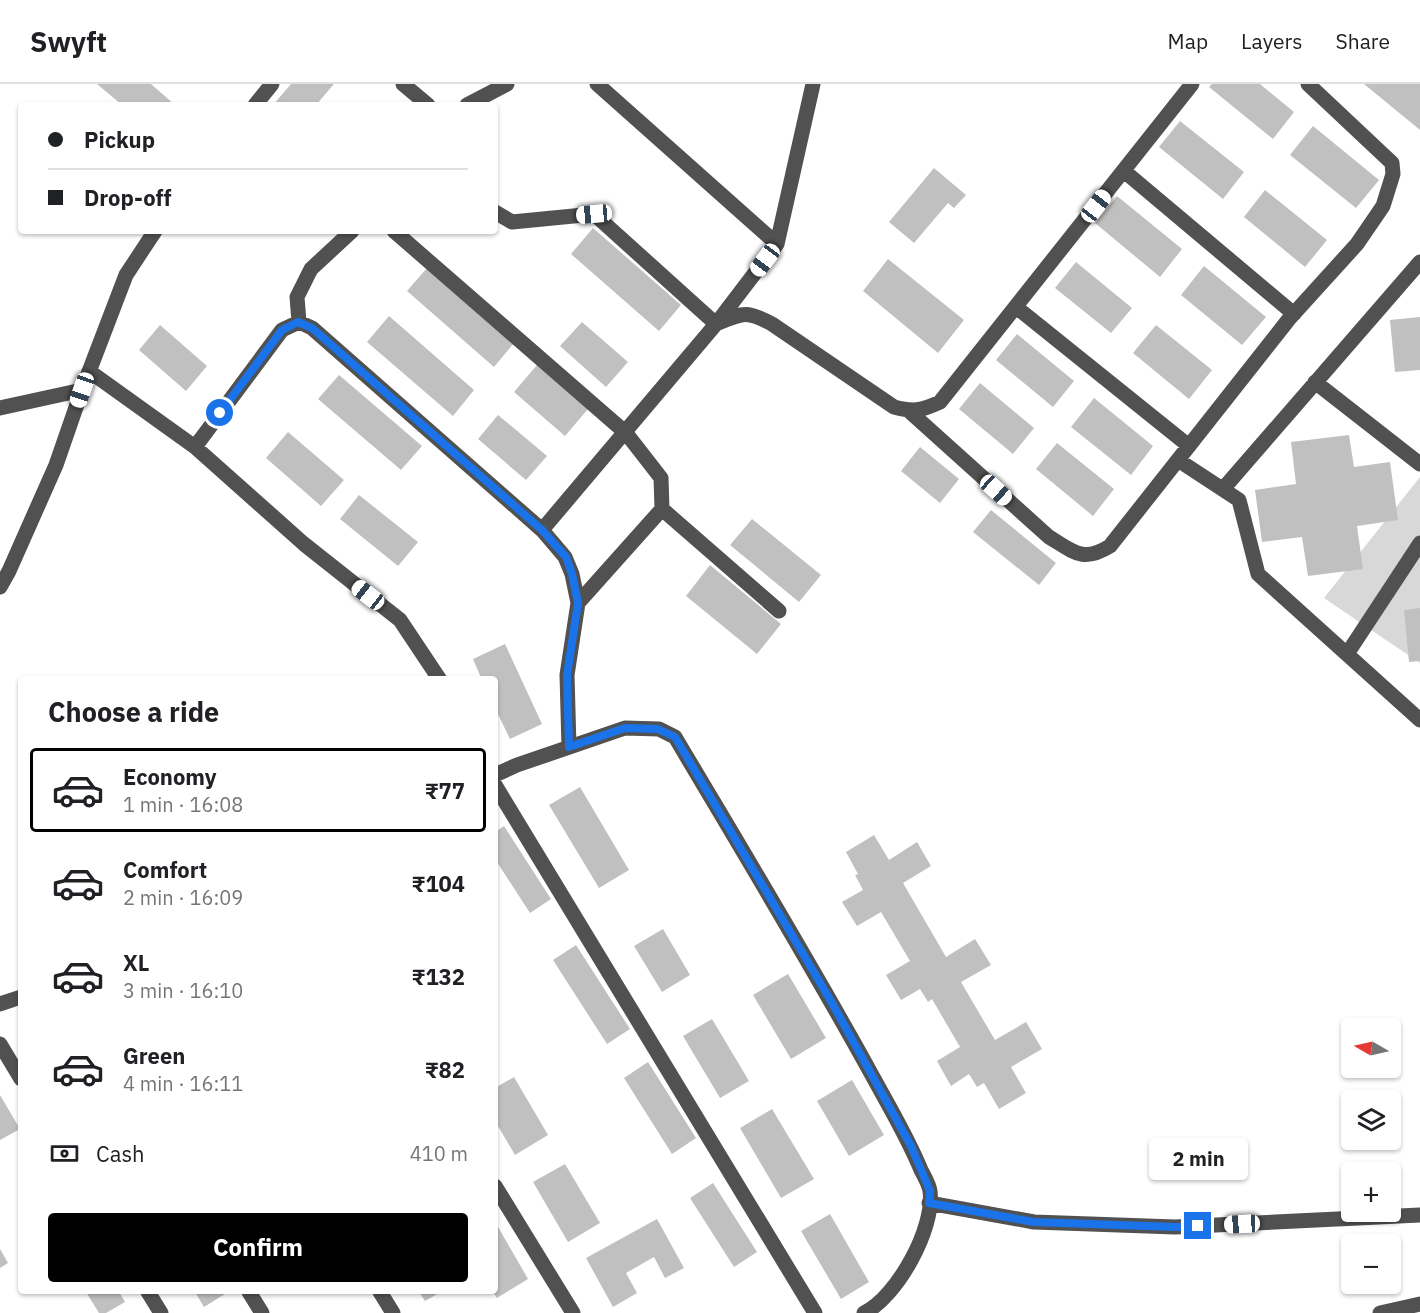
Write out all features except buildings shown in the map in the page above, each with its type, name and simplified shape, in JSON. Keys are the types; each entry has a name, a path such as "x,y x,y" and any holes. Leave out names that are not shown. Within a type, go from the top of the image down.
{"street":[{"path":"257,102 272,84"},
{"path":"403,84 424,102"},
{"path":"473,102 507,84"},
{"path":"597,84 777,244"},
{"path":"542,530 716,324 777,244 813,84"},
{"path":"716,324 738,315 752,314 772,324 894,407 909,411 925,410 940,402 1192,84"},
{"path":"909,411 1049,537 1074,552 1090,556 1110,546 1294,314 1357,244 1383,206 1393,174 1392,163 1308,84"},
{"path":"1124,171 1294,314"},
{"path":"498,214 512,222 594,214 716,324"},
{"path":"0,587 56,465 126,275 152,234"},
{"path":"298,322 297,297 311,269 349,234"},
{"path":"397,234 626,433 660,478 662,509 779,611"},
{"path":"1223,489 1420,262"},
{"path":"1016,307 1189,446"},
{"path":"195,447 282,330 298,322 312,328 542,530 566,557 578,603 567,675 569,747"},
{"path":"89,371 195,447 304,544 400,620 438,676"},
{"path":"1315,382 1420,464"},
{"path":"0,408 82,390"},
{"path":"1178,460 1239,500 1258,574 1420,720"},
{"path":"578,603 662,509"},
{"path":"1347,654 1420,543"},
{"path":"498,774 625,728 658,729 675,737 832,1003 911,1146 930,1191 928,1217 918,1250 875,1308 864,1313"},
{"path":"498,790 815,1313"},
{"path":"0,1004 18,998"},
{"path":"0,1044 18,1074"},
{"path":"498,1191 573,1313"},
{"path":"929,1203 1034,1222 1175,1227 1420,1215"},
{"path":"149,1294 161,1313"},
{"path":"250,1294 262,1313"},
{"path":"381,1294 393,1313"},
{"path":"1380,1313 1420,1305"}],"shaded area":[{"path":"1420,477 1420,663 1324,598"}],"route":[{"path":"220,413 282,330 298,322 312,328 542,530 566,557 578,603 567,675 569,747 625,728 658,729 675,737 832,1003 911,1146 930,1191 929,1203 1034,1222 1198,1226"}]}
